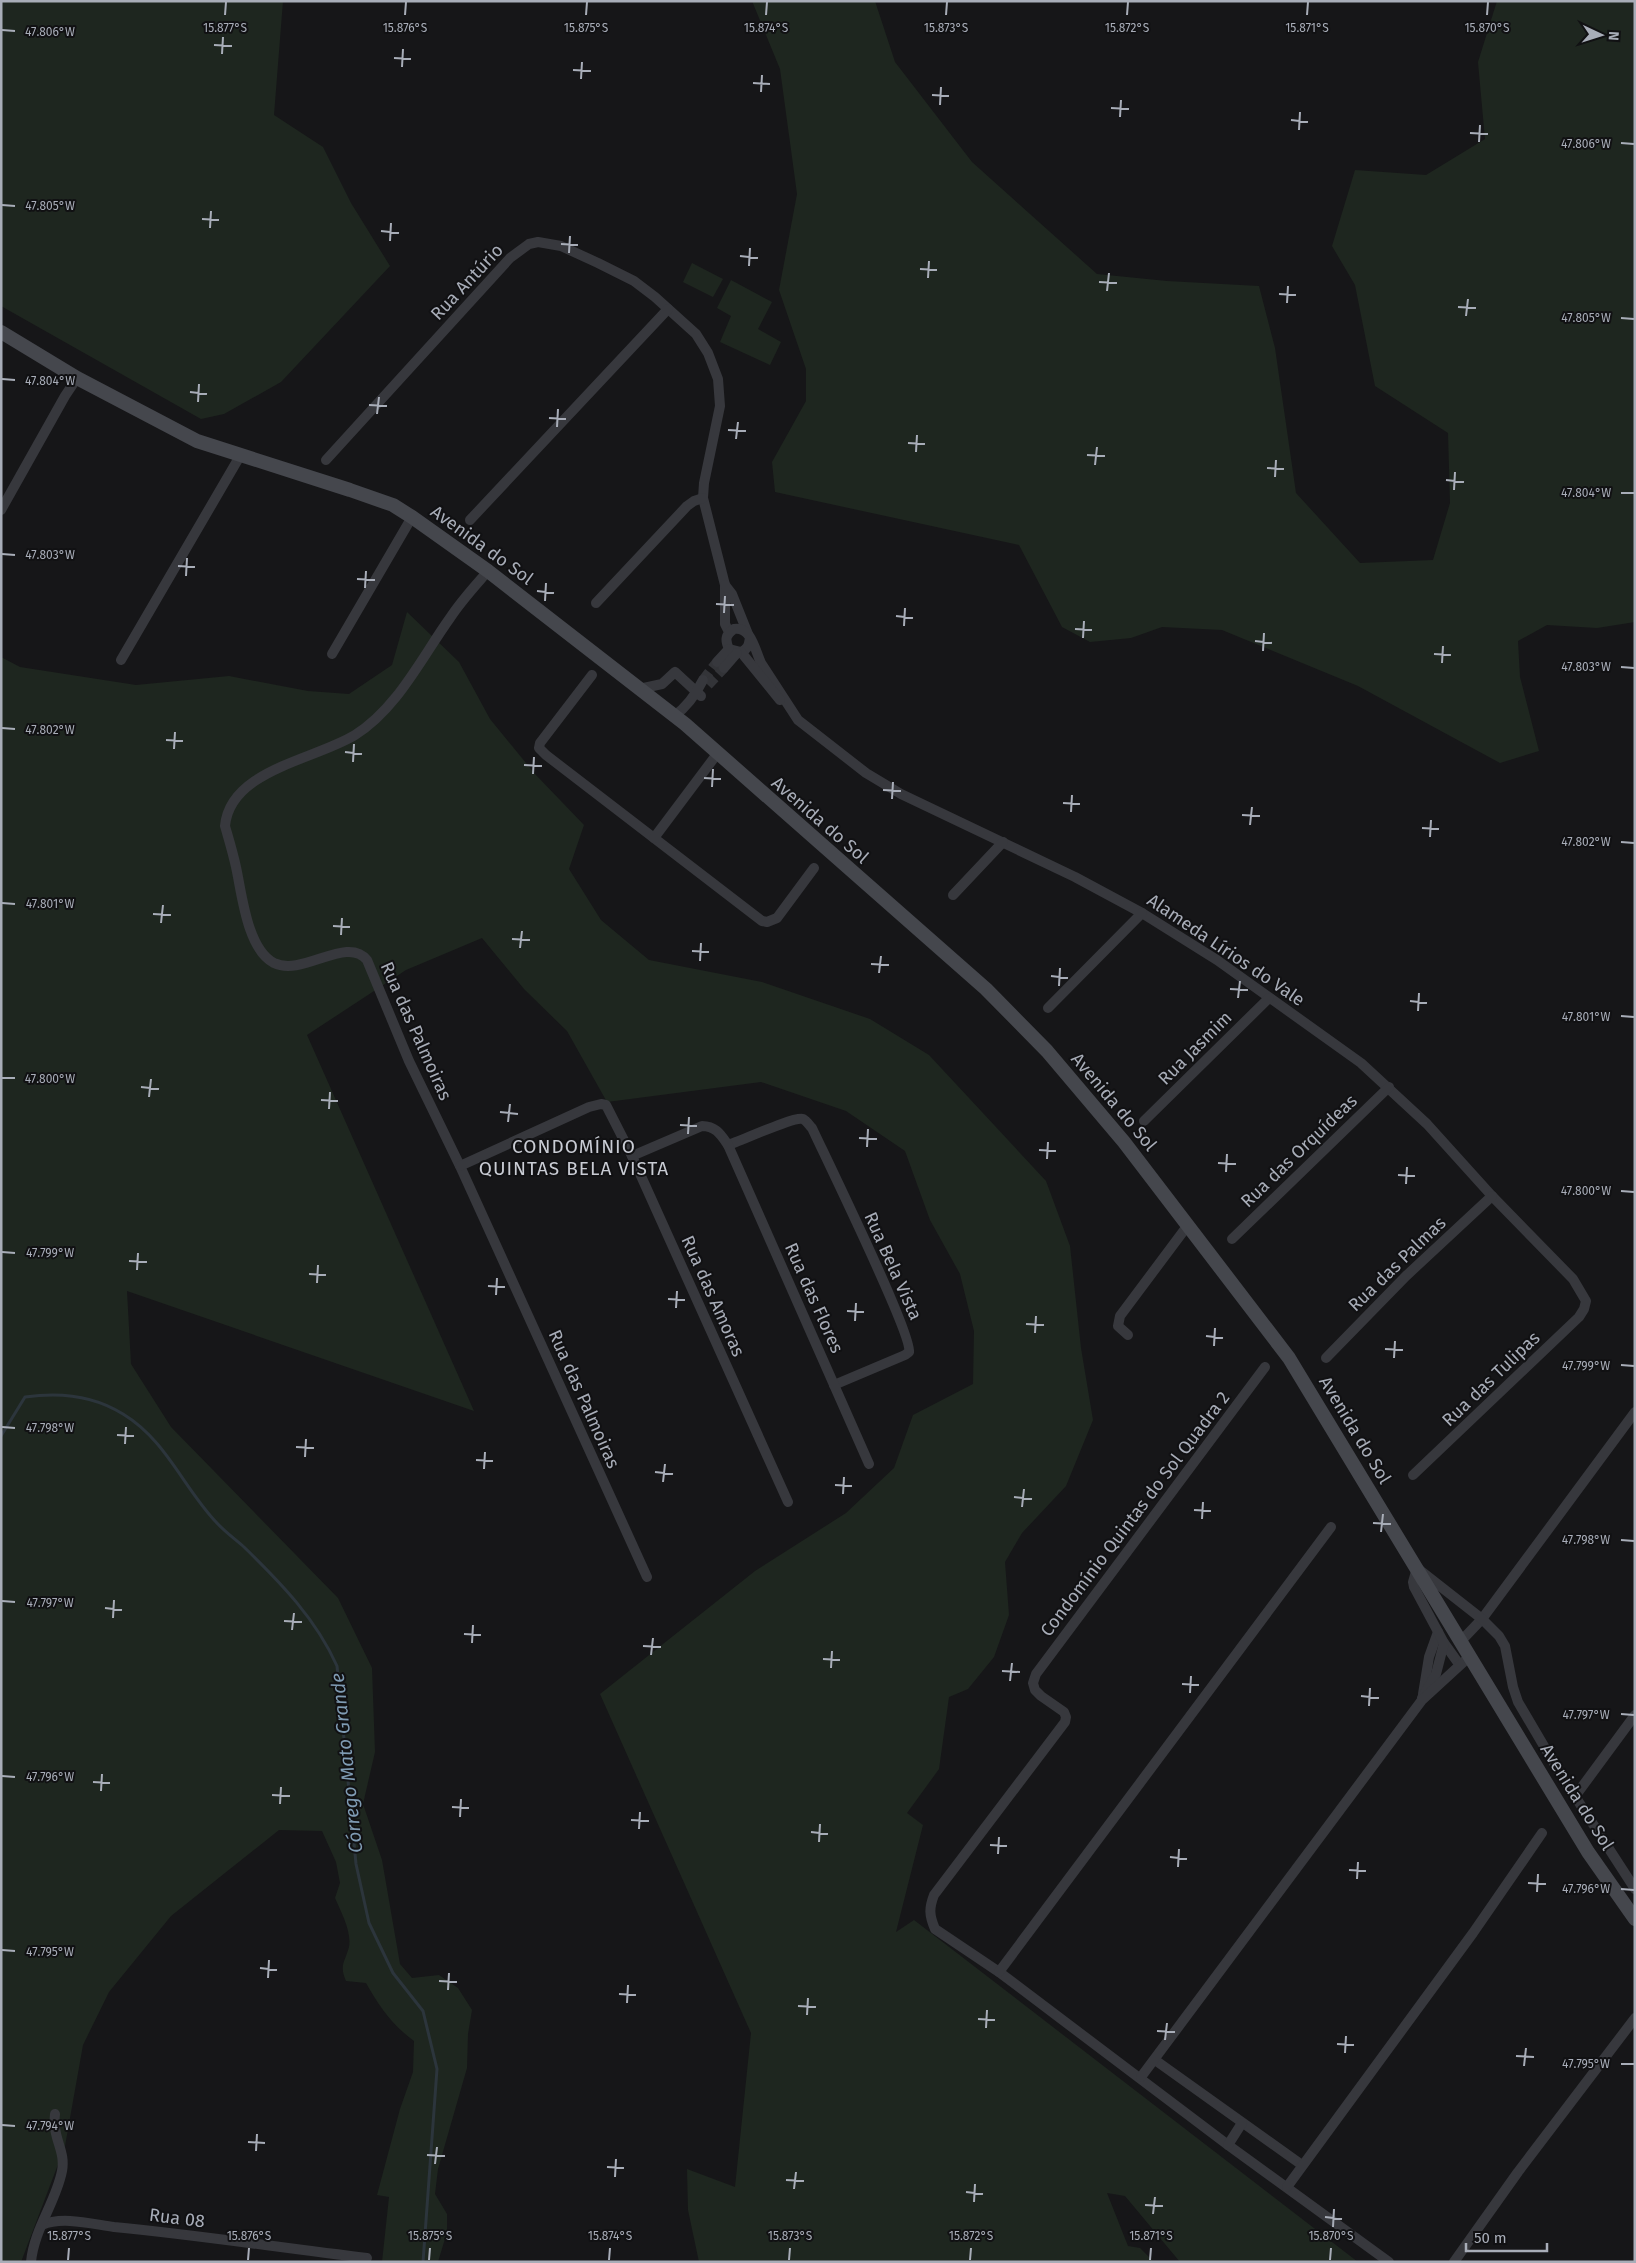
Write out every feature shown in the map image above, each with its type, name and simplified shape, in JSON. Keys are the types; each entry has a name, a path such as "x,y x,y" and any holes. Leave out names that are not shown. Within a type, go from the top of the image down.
{"street":[{"name":"Rua Antúrio","path":"326,460 510,258 529,244 548,242 598,263 634,282 696,334 714,366 720,390 720,406 704,484 703,498 725,585"},
{"path":"470,520 668,310"},
{"name":"Avenida do Sol","path":"1,332 77,378 197,441 350,490 393,506 412,516 488,571 679,720 965,970 1021,1023 1102,1114 1289,1358 1418,1568 1461,1642 1464,1660 1490,1692 1588,1852 1635,1919"},
{"path":"1,510 77,378"},
{"path":"121,660 240,456"},
{"path":"596,603 687,506 703,498"},
{"path":"332,654 412,516"},
{"name":"Rua das Palmoiras","path":"488,571 451,616 389,704 366,727 339,744 259,778 236,797 226,816 225,826 245,909 261,953 273,962 286,968 339,953 357,952 362,954 378,982 409,1061 460,1166 647,1576"},
{"path":"725,585 725,624 729,632 726,642 736,651"},
{"name":"Alameda Lírios do Vale","path":"725,585 732,594 761,663 775,681 787,705 798,720 866,773 901,794 1003,842 1142,912 1217,960 1361,1063 1427,1124 1492,1196 1573,1278 1586,1301"},
{"path":"720,665 736,651 746,649 750,644 749,636 739,628 729,632"},
{"name":"Alameda Lírios do Vale","path":"736,651 787,705"},
{"path":"639,688 662,684 677,674"},
{"path":"677,674 699,694"},
{"path":"655,701 677,674"},
{"path":"592,675 540,743 539,748 546,756 762,921 767,922 777,918 814,868"},
{"path":"679,720 685,717 705,682"},
{"path":"654,838 717,754"},
{"path":"953,895 1003,842"},
{"path":"1048,1008 1142,912"},
{"name":"Rua Jasmim","path":"1144,1121 1269,998"},
{"name":"Rua das Orquídeas","path":"1232,1239 1389,1087"},
{"name":"Rua das Amoras","path":"460,1166 589,1108 601,1104 606,1105 632,1156 788,1502"},
{"name":"Rua Bela Vista","path":"728,1146 789,1121 797,1119 806,1121 812,1128 883,1280 910,1347 905,1355 834,1385"},
{"name":"Rua das Flores","path":"632,1156 702,1126 715,1129 728,1146 869,1464"},
{"name":"Rua das Palmas","path":"1326,1358 1406,1276 1492,1196"},
{"path":"1128,1335 1118,1326 1118,1320 1188,1224"},
{"name":"Rua das Tulipas","path":"1414,1475 1579,1317 1586,1301"},
{"name":"Condomínio Quintas do Sol Quadra 2","path":"1000,1972 935,1928 930,1917 929,1907 934,1895 1065,1722 1066,1717 1059,1708 1042,1696 1033,1683 1036,1674 1265,1367"},
{"path":"1461,1642 1482,1619 1635,1412"},
{"path":"1330,1527 1000,1972 1141,2077 1228,2145 1389,2262"},
{"path":"1422,1699 1464,1660 1444,1643 1414,1587 1413,1582 1418,1568 1482,1619 1499,1636 1505,1646 1518,1702 1558,1770 1635,1890"},
{"path":"1422,1699 1429,1657 1438,1632"},
{"path":"1141,2077 1422,1699 1436,1674 1444,1643"},
{"path":"1576,1796 1635,1716"},
{"path":"1286,2187 1473,1933 1542,1833"},
{"path":"1454,2262 1518,2172 1635,2018"},
{"path":"1155,2060 1302,2165"},
{"path":"31,2262 34,2244 62,2172 62,2152 56,2139 54,2127 55,2114"},
{"path":"1228,2145 1242,2123"},
{"name":"Rua 08","path":"42,2225 50,2222 67,2222 127,2228 367,2258"}],"shaded area":[{"path":"1,1 283,1 274,115 323,147 351,203 390,266 281,382 224,414 201,419 1,306"},
{"path":"752,1 875,1 895,62 972,162 1097,274 1167,281 1259,286 1275,348 1296,493 1360,563 1433,560 1450,503 1448,433 1375,386 1355,285 1332,246 1355,170 1426,175 1485,139 1478,62 1497,1 1635,1 1635,622 1597,628 1547,625 1518,641 1520,677 1539,751 1500,763 1358,686 1222,630 1162,627 1131,638 1090,642 1062,627 1019,545 775,492 772,462 806,401 806,369 779,290 797,194 780,69"},
{"path":"692,263 723,279 713,297 683,282"},
{"path":"731,280 772,302 758,329 781,342 770,365 720,342 731,316 717,308"},
{"path":"407,612 459,662 490,719 535,774 584,825 569,869 601,920 649,960 762,982 870,1019 929,1055 1046,1181 1070,1246 1081,1348 1093,1420 1066,1486 1022,1533 1005,1562 1009,1615 994,1657 968,1689 949,1697 939,1769 907,1813 923,1825 896,1932 914,1920 1358,2262 1180,2262 1125,2196 1107,2193 1128,2246 1140,2248 1154,2262 699,2262 688,2210 687,2169 735,2187 751,2033 600,1694 755,1571 846,1513 894,1468 913,1415 973,1384 974,1331 960,1274 930,1220 905,1151 846,1111 761,1082 607,1102 567,1031 524,989 482,938 406,970 307,1035 474,1411 127,1291 131,1364 171,1427 338,1598 372,1668 375,1752 363,1804 382,1860 400,1964 412,1978 439,1975 458,1988 472,2010 468,2034 467,2068 438,2169 435,2194 447,2214 447,2232 438,2262 382,2262 389,2197 377,2195 400,2109 413,2072 414,2041 387,2015 366,1983 346,1981 343,1964 350,1941 345,1922 335,1898 340,1883 336,1862 322,1831 279,1830 171,1916 109,1992 83,2045 65,2146 21,2262 1,2262 1,657 20,667 136,685 229,676 308,691 349,694 392,665"}],"waterway":[{"name":"Córrego Mato Grande","path":"1,1436 25,1397 50,1395 76,1396 100,1403 123,1414 138,1425 163,1450 216,1522 244,1547 297,1602 319,1633 337,1666 356,1864 369,1923 393,1973 423,2011 437,2069 423,2262"}],"tunnel":[{"path":"703,680 717,662"},
{"path":"708,685 724,668"}],"district":[{"name":"CONDOMÍNIO QUINTAS BELA VISTA","path":"574,1157"}]}
